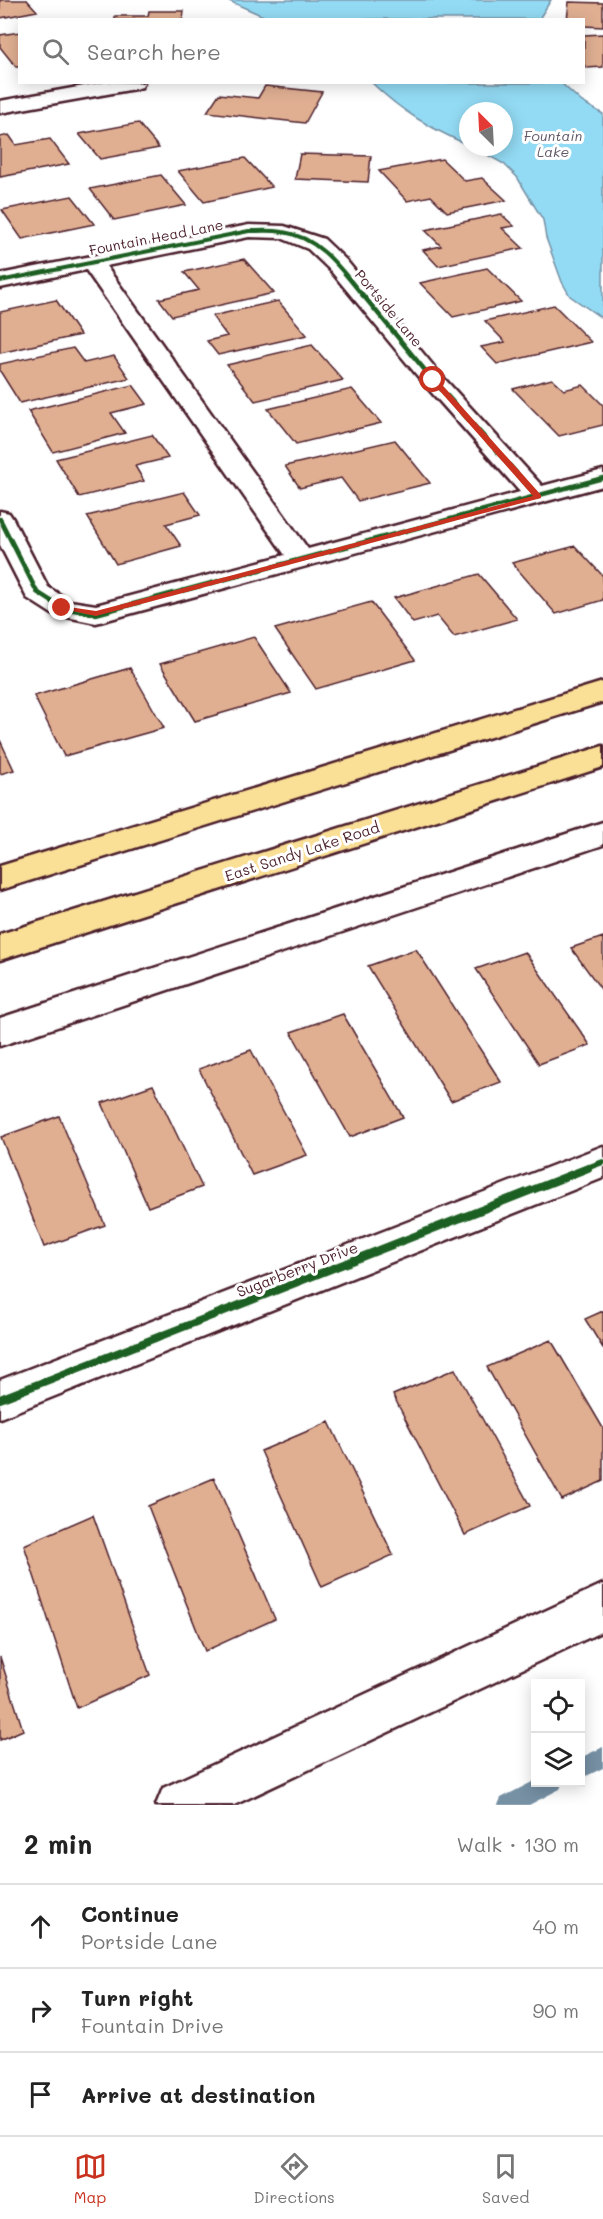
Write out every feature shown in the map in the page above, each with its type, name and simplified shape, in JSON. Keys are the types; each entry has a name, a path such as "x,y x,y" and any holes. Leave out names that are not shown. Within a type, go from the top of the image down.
{"main road":[{"path":"0,878 603,692"},
{"name":"East Sandy Lake Road","path":"0,947 603,756"}],"street":[{"path":"0,107 129,84"},
{"name":"Fountain Head Lane","path":"0,281 249,231 284,232 316,244"},
{"name":"Portside Lane","path":"316,244 338,265 433,380 538,497"},
{"path":"92,262 302,559"},
{"path":"0,519 37,592 62,608 96,614 603,478"},
{"path":"0,1032 603,833"},
{"name":"Sugarberry Drive","path":"0,1398 603,1162"},
{"path":"180,1805 603,1607"}],"water":[{"path":"227,0 551,0 540,18 268,18"},
{"name":"Fountain Lake","path":"373,84 562,84 582,102 603,114 603,319 570,296 562,282 546,238 543,220 517,177 504,164 489,156 513,156 513,102 459,102 459,141 417,119 394,103"}],"building":[{"path":"0,0 27,0 37,11 0,18"},
{"path":"569,2 603,3 603,27 585,26 585,18 567,18"},
{"path":"149,11 184,11 183,18 115,18 115,16 148,16"},
{"path":"18,32 18,67 0,47 0,35"},
{"path":"603,34 603,67 586,68 585,35"},
{"path":"265,86 322,92 305,123 207,112 219,94 258,98"},
{"path":"138,123 159,148 100,159 79,134"},
{"path":"9,135 16,145 50,139 69,164 0,177 0,137"},
{"path":"300,154 371,156 368,182 295,179"},
{"path":"245,158 272,187 204,202 178,171"},
{"path":"442,159 465,181 482,178 506,200 447,212 431,196 407,201 379,171"},
{"path":"161,175 186,205 114,220 90,189"},
{"path":"72,196 94,224 22,239 2,210"},
{"path":"501,214 514,226 502,228 523,248 438,266 423,250 441,246 425,230"},
{"path":"244,259 274,293 172,316 159,299 199,290 184,272"},
{"path":"487,268 521,301 453,317 420,283"},
{"path":"56,300 80,335 0,353 0,312"},
{"path":"278,301 307,335 218,355 207,341 227,336 212,316"},
{"path":"554,305 591,342 497,364 481,347 505,342 485,321"},
{"path":"312,345 343,380 255,401 227,365"},
{"path":"73,348 84,363 114,356 129,378 20,403 0,371 0,364"},
{"path":"552,379 564,390 583,385 603,405 603,425 559,436 513,389"},
{"path":"133,385 147,404 111,413 125,433 53,452 28,411"},
{"path":"352,389 381,423 296,444 268,409"},
{"path":"152,435 168,458 135,466 144,481 79,497 56,459"},
{"path":"395,440 430,483 358,501 341,478 300,488 285,466"},
{"path":"184,492 200,515 166,524 181,546 116,564 87,516"},
{"path":"575,546 603,576 603,600 556,614 512,563"},
{"path":"479,574 517,619 454,637 437,616 413,623 394,598"},
{"path":"371,602 415,660 316,689 275,629"},
{"path":"254,637 291,693 195,721 160,664"},
{"path":"130,668 164,728 64,756 34,696"},
{"path":"0,740 14,770 0,774"},
{"path":"603,937 603,992 571,948"},
{"path":"416,949 501,1082 451,1101 368,966"},
{"path":"525,952 590,1045 539,1064 476,969"},
{"path":"343,1014 403,1117 350,1137 291,1032"},
{"path":"251,1050 307,1155 252,1175 199,1069"},
{"path":"153,1085 202,1187 148,1207 102,1103"},
{"path":"59,1116 105,1225 44,1247 1,1137"},
{"path":"603,1311 603,1348 585,1319"},
{"path":"551,1340 603,1428 603,1481 562,1500 487,1367"},
{"path":"455,1369 530,1506 465,1535 393,1395"},
{"path":"329,1422 393,1555 322,1587 261,1451"},
{"path":"214,1478 275,1619 205,1651 148,1506"},
{"path":"93,1515 150,1675 77,1708 24,1545"},
{"path":"0,1657 23,1730 0,1740"}],"waterway":[{"path":"585,1766 603,1757"},
{"path":"508,1805 543,1787"}],"cycle path":[{"path":"0,281 249,231 284,232 316,244 338,265 433,380 538,497"},
{"path":"0,519 37,592 62,608 96,614 603,478"},
{"path":"0,1399 603,1162"}],"route":[{"path":"62,608 96,614 538,497 433,380"}]}
